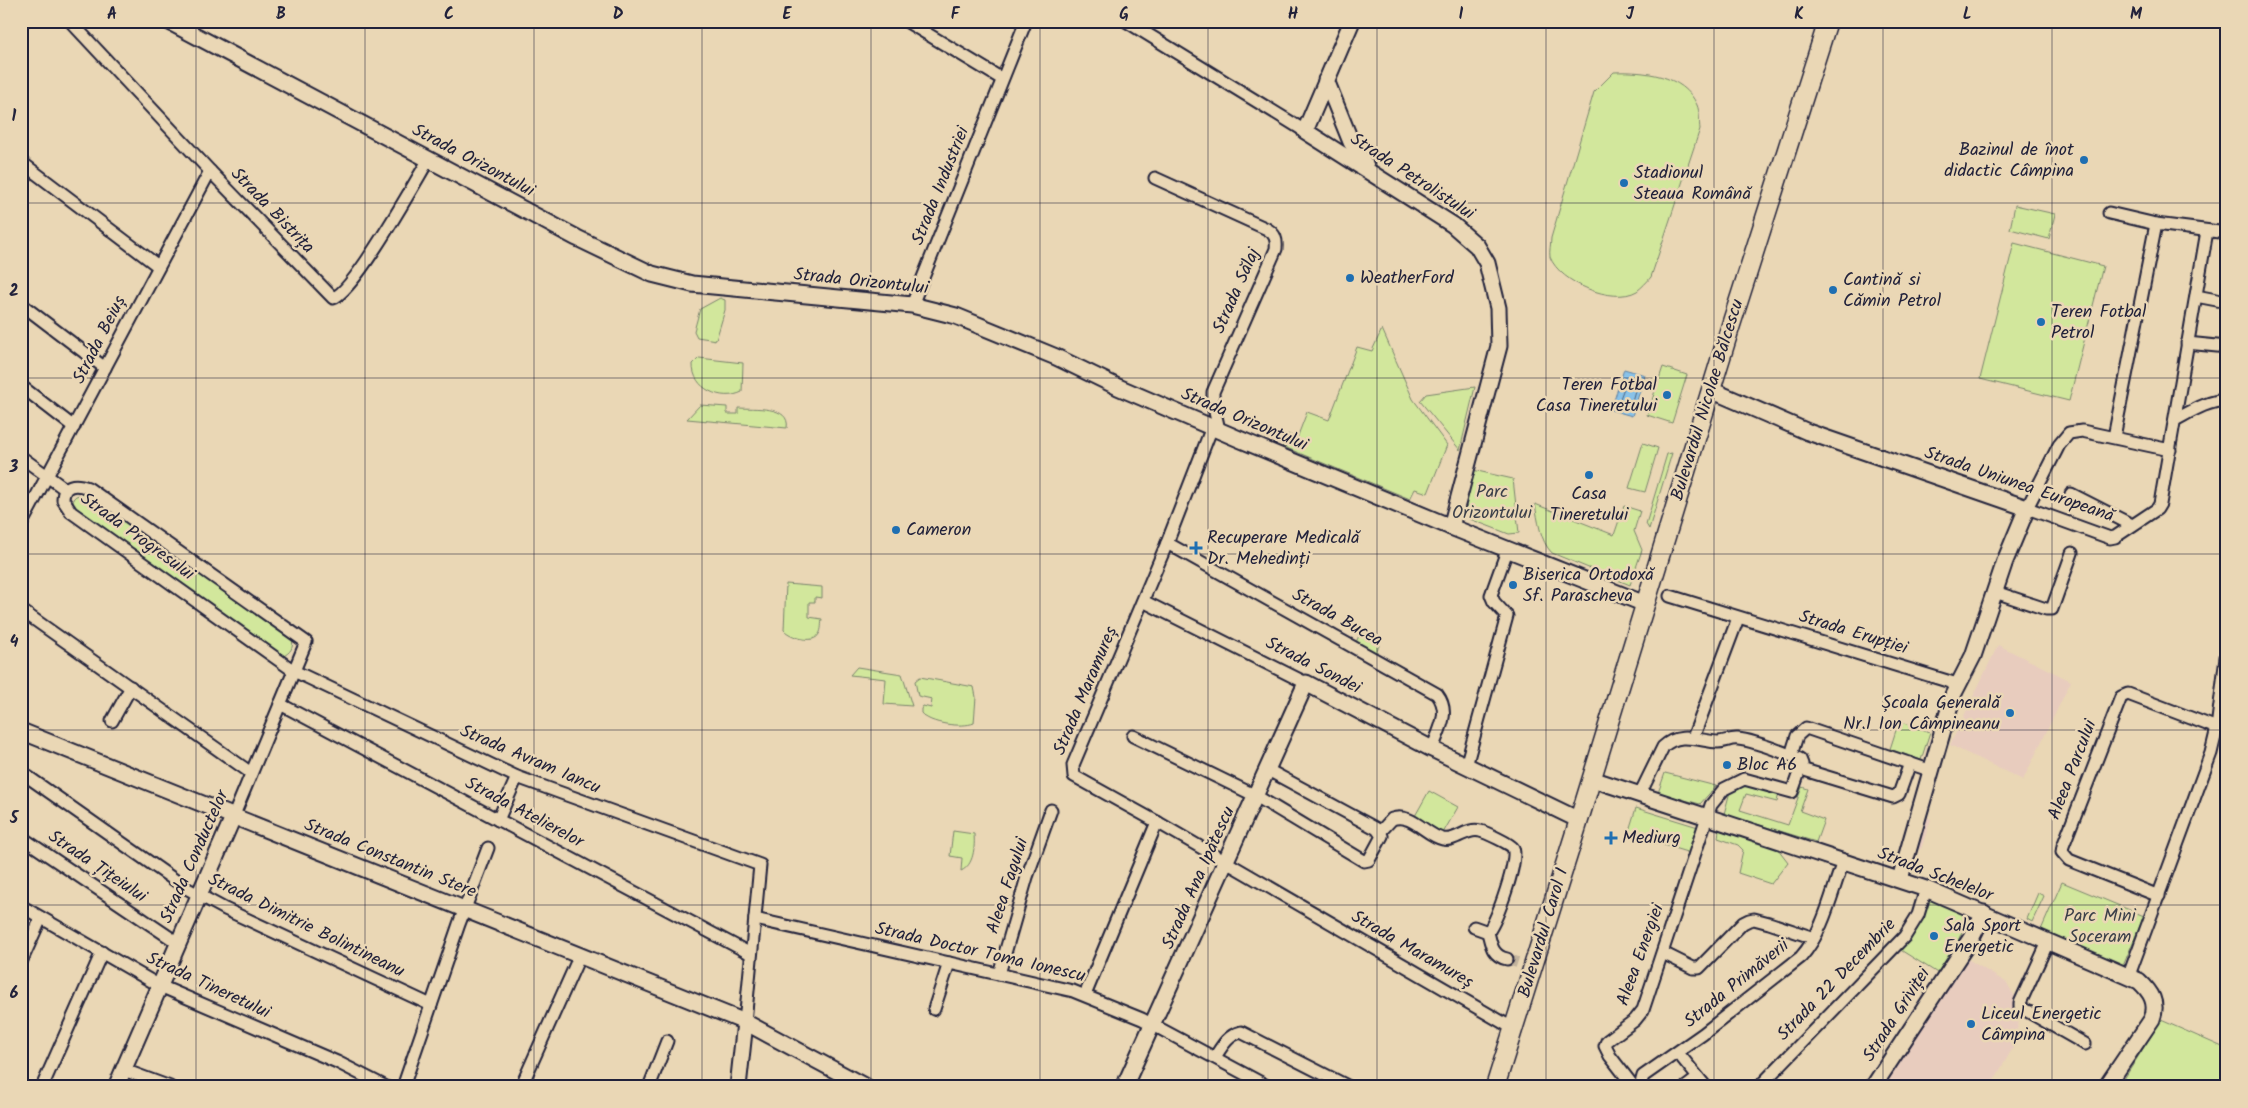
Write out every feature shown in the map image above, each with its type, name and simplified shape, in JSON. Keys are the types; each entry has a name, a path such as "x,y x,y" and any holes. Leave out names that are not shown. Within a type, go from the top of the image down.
{"main road":[{"name":"Bulevardul Nicolae Bălcescu","path":"1592,779 1711,390 1827,24"},
{"name":"Bulevardul Carol I","path":"1495,1087 1514,1030 1527,966 1592,779"}],"street":[{"path":"21,24 24,21"},
{"name":"Strada Bistrița","path":"70,21 210,171 327,294 333,298 339,296 349,286 399,211 429,159"},
{"name":"Strada Orizontului","path":"168,21 577,238 652,274 692,284 912,305 956,316 1056,357 1118,387 1451,527 1508,548 1645,604"},
{"path":"906,21 1002,79"},
{"name":"Strada Industriei","path":"912,305 1026,21"},
{"name":"Strada Petrolistului","path":"1126,21 1453,224 1470,238 1483,255 1492,277 1499,316 1499,346 1451,527"},
{"path":"1306,131 1352,21"},
{"path":"1808,21 1827,24"},
{"path":"1326,80 1351,142 1370,171"},
{"path":"21,162 158,266"},
{"name":"Strada Beiuș","path":"21,525 210,171"},
{"name":"Strada Sălaj","path":"1155,178 1267,228 1275,236 1277,242 1276,249 1213,392 1215,428"},
{"path":"2109,213 2156,224 2227,233"},
{"path":"2114,437 2156,224"},
{"name":"Strada Uniunea Europeană","path":"1711,390 1815,435 2110,538 2115,537 2157,509 2160,504 2207,231"},
{"path":"2196,296 2227,302"},
{"path":"21,304 105,368"},
{"path":"2188,343 2227,346"},
{"path":"21,386 74,427"},
{"path":"2175,420 2215,400 2227,400"},
{"name":"Strada Maramureș","path":"1215,428 1072,770 1076,779 1157,822 1514,1030"},
{"path":"1900,880 1929,770 1957,684 1973,656 2027,508 2065,436 2075,431 2082,431 2170,450"},
{"path":"21,457 65,489"},
{"name":"Strada Progresului","path":"294,671 71,512 63,500 65,489 71,485 79,484 88,488 306,642"},
{"path":"2071,494 2132,525"},
{"name":"Strada Bucea","path":"1167,543 1437,694 1444,706 1444,718 1432,749"},
{"path":"1466,766 1507,616 1494,602 1491,595 1508,548"},
{"path":"1995,592 2046,609 2052,609 2072,553"},
{"name":"Strada Erupției","path":"1670,596 1957,684"},
{"name":"Strada Sondei","path":"1143,600 1432,749 1579,820"},
{"path":"21,610 252,772"},
{"path":"1693,738 1738,618"},
{"name":"Strada Conductelor","path":"116,1087 234,815 306,642"},
{"path":"2129,976 2211,753 2217,728 2227,648"},
{"name":"Strada Avram Iancu","path":"294,671 517,777 760,865 755,919"},
{"name":"Strada Ana Ipătescu","path":"1124,1087 1306,683"},
{"path":"112,721 131,687"},
{"name":"Aleea Parcului","path":"2159,896 2070,860 2062,852 2063,846 2121,697 2128,694 2217,728"},
{"name":"Strada Atelierelor","path":"280,704 751,954"},
{"path":"1791,755 1799,732 1806,728 1929,770"},
{"name":"Strada Constantin Stere","path":"21,731 745,1022 866,1087"},
{"path":"1133,736 1256,796 1364,861 1369,860 1381,842 1382,836 1380,832 1268,770"},
{"path":"1640,794 1664,747 1669,741 1679,737 1720,742 1737,738 1800,759 1801,768 1893,797 1898,794 1910,763"},
{"name":"Aleea Energiei","path":"1634,1087 1610,1056 1605,1046 1607,1041 1635,1020 1643,1010 1663,953 1706,815 1718,795 1731,784 1744,779 1792,792 1801,768"},
{"name":"Strada Dimitrie Bolintineanu","path":"21,772 199,895 431,1005"},
{"path":"498,820 517,777"},
{"name":"Strada Schelelor","path":"1592,779 1926,889 2139,981 2151,993 2155,1011 2152,1019 2106,1087"},
{"name":"Aleea Fagului","path":"999,974 1027,877 1051,810"},
{"path":"1380,832 1392,819 1403,818 1443,839 1450,840 1470,831 1479,830 1510,845 1514,852 1503,903 1488,932 1496,955 1507,960"},
{"path":"1085,995 1157,822"},
{"name":"Strada Țițeiului","path":"21,837 178,943"},
{"path":"403,1087 464,910 488,848"},
{"name":"Strada Primăverii","path":"1640,1087 1643,1076 1678,1053 1801,957 1814,938 1822,921 1843,862"},
{"name":"Strada 22 Decembrie","path":"1759,1087 1904,936 1918,915 1926,889"},
{"name":"Strada Tineretului","path":"21,906 160,986 337,1062 386,1087"},
{"name":"Strada Griviței","path":"1873,1087 1973,935 1984,913"},
{"path":"21,962 41,918"},
{"path":"738,1087 755,919"},
{"name":"Strada Doctor Toma Ionescu","path":"755,919 1085,995 1153,1024 1269,1087"},
{"path":"1663,953 1692,968 1699,968 1743,923 1754,919 1814,938"},
{"path":"1474,927 1488,932"},
{"path":"2048,942 2020,1003 2020,1007 2085,1044"},
{"path":"42,1087 102,952"},
{"path":"521,1087 580,955"},
{"path":"934,1009 949,963"},
{"path":"1215,1057 1227,1039 1234,1033 1241,1032 1349,1087"},
{"path":"649,1087 667,1041"},
{"path":"1678,1053 1706,1087"},
{"path":"124,1070 170,1087"},
{"path":"1686,1087 1698,1078"}],"shaded area":[{"name":"Școala Generală Nr.1 Ion Câmpineanu","path":"1998,645 2071,681 2023,780 1950,745"},
{"path":"1921,815 1931,819 1921,849 1911,846"},
{"name":"Liceul Energetic Câmpina","path":"1966,958 2007,983 2020,1006 2017,1041 1990,1087 1882,1087"}],"green space":[{"name":"Stadionul Steaua Română","path":"1614,72 1637,72 1661,76 1682,87 1691,95 1697,105 1700,129 1651,277 1637,291 1627,295 1602,293 1588,289 1564,275 1550,257 1551,238 1594,92"},
{"path":"2015,205 2055,214 2049,239 2010,229"},
{"name":"Teren Fotbal Petrol","path":"2014,243 2103,266 2069,401 1980,379"},
{"path":"720,298 725,300 725,310 716,340 697,337 694,331 700,309"},
{"path":"1382,329 1413,399 1447,445 1428,493 1415,489 1410,499 1282,446 1287,434 1297,438 1307,412 1329,420 1357,347 1372,351"},
{"path":"699,358 743,363 742,392 734,395 717,394 703,386 697,380 694,373 693,364"},
{"name":"Teren Fotbal Casa Tineretului","path":"1663,367 1687,375 1672,423 1647,415"},
{"path":"1475,387 1460,450 1420,401 1426,394"},
{"path":"700,405 727,407 727,414 738,414 738,408 770,410 783,415 787,421 787,428 687,419"},
{"path":"1643,443 1658,448 1645,492 1629,488"},
{"path":"1672,453 1649,529 1646,524 1667,454"},
{"name":"Parc Orizontului","path":"1473,470 1513,479 1519,533 1509,534 1470,519 1465,512"},
{"path":"86,494 285,632 292,638 293,644 290,651 282,657 74,508 73,499 76,496"},
{"path":"1535,504 1614,535 1624,506 1640,511 1634,531 1642,550 1630,585 1552,553 1542,536"},
{"path":"786,584 822,587 822,598 815,597 815,602 809,602 809,617 822,619 821,631 816,637 802,639 784,630"},
{"path":"1361,632 1380,642 1376,655 1355,644"},
{"path":"857,667 902,674 912,706 884,704 886,679 850,675"},
{"path":"920,677 974,687 976,697 974,723 962,725 946,724 925,717 921,713 921,709 923,706 931,708 932,699 918,696 915,681"},
{"path":"1899,721 1930,732 1921,760 1890,749"},
{"path":"1665,773 1716,786 1700,804 1658,793"},
{"path":"1741,782 1779,793 1777,802 1746,794 1740,810 1788,825 1802,787 1808,789 1800,811 1824,820 1816,842 1724,814 1731,788"},
{"path":"1429,791 1458,807 1443,833 1415,816"},
{"path":"1636,808 1698,827 1690,853 1628,834"},
{"path":"1719,830 1778,849 1788,862 1771,884 1738,873 1743,850 1738,845 1718,838"},
{"path":"953,831 974,834 974,850 971,860 969,865 961,871 962,858 950,856"},
{"name":"Parc Mini Soceram","path":"2062,882 2144,916 2123,966 2041,930"},
{"path":"2038,893 2044,896 2032,922 2027,919"},
{"name":"Sala Sport Energetic","path":"1929,896 1964,913 1967,920 1955,948 1939,974 1899,949"},
{"path":"2161,1020 2227,1049 2227,1087 2119,1087"}],"water":[{"path":"1624,369 1645,375 1632,416 1611,410"}],"tunnel":[{"path":"1507,959 1522,964"}],"place":[{"name":"Bazinul de înot didactic Câmpina","path":"2084,160"},
{"name":"Stadionul Steaua Română","path":"1624,183"},
{"name":"WeatherFord","path":"1350,278"},
{"name":"Cantină si Cămin Petrol","path":"1833,290"},
{"name":"Teren Fotbal Petrol","path":"2041,322"},
{"name":"Teren Fotbal Casa Tineretului","path":"1667,395"},
{"name":"Casa Tineretului","path":"1589,475"},
{"name":"Cameron","path":"896,530"},
{"name":"Recuperare Medicală Dr. Mehedinți","path":"1196,548"},
{"name":"Biserica Ortodoxă Sf. Parascheva","path":"1513,585"},
{"name":"Școala Generală Nr.1 Ion Câmpineanu","path":"2010,713"},
{"name":"Bloc A6","path":"1727,765"},
{"name":"Mediurg","path":"1611,838"},
{"name":"Sala Sport Energetic","path":"1934,936"},
{"name":"Liceul Energetic Câmpina","path":"1971,1024"}]}
